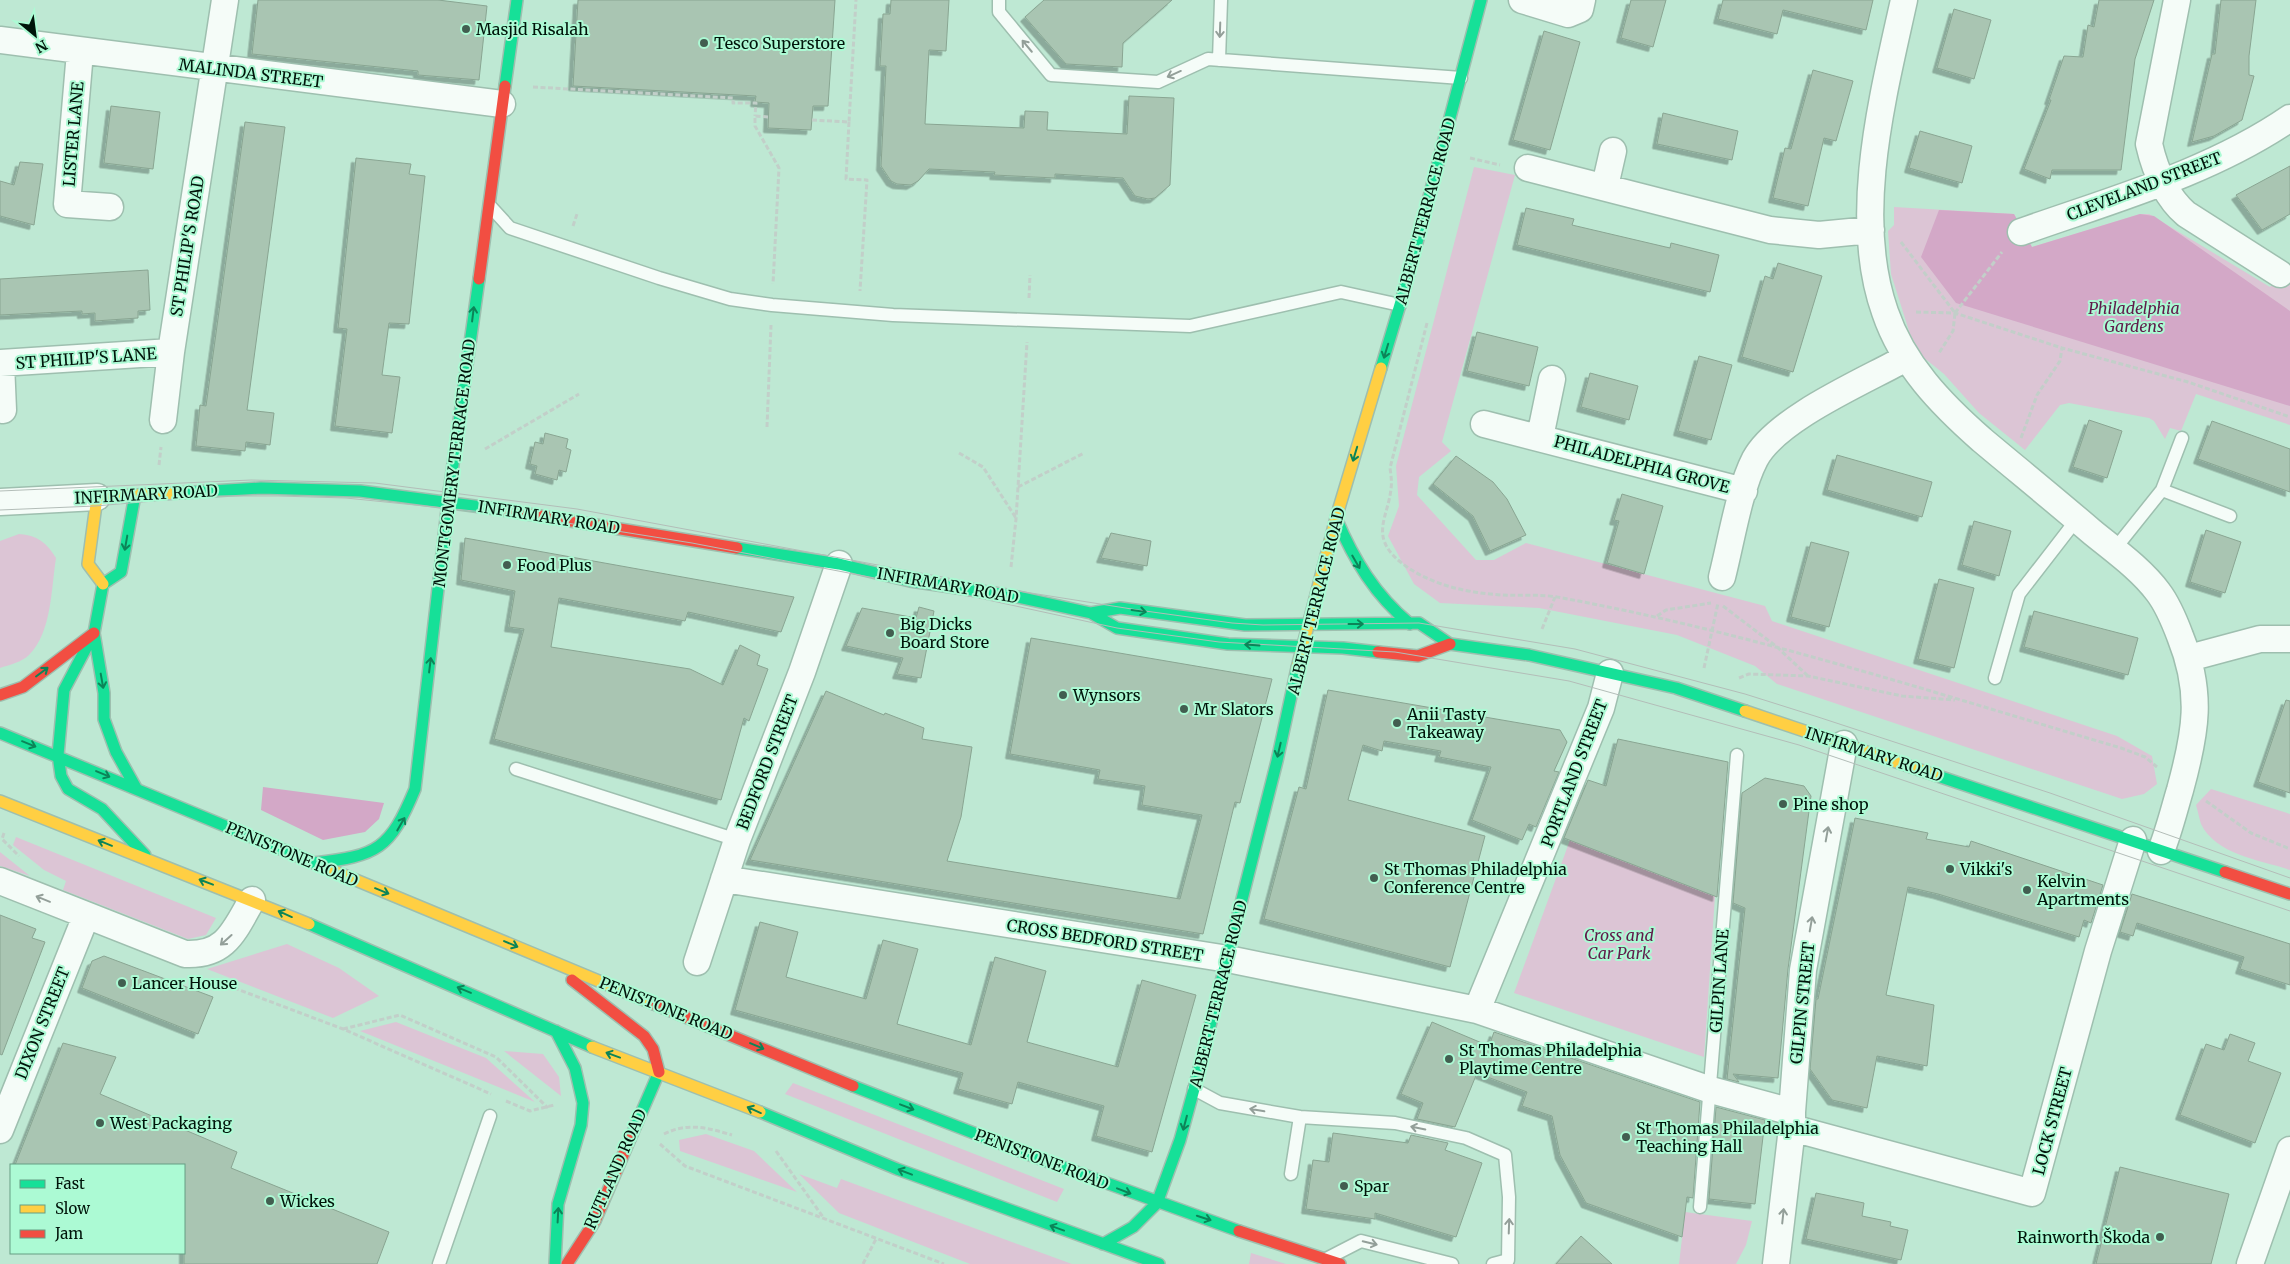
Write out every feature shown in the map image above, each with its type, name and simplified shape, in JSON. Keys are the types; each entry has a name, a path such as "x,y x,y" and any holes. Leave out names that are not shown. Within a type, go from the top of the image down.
{"main road":[{"name":"MONTGOMERY TERRACE ROAD","path":"314,863 348,860 368,854 392,839 405,816 415,789 448,501 517,0"},
{"name":"ALBERT TERRACE ROAD","path":"1158,1203 1180,1140 1228,960 1277,761 1307,624 1336,518 1400,305 1481,0"},
{"name":"INFIRMARY ROAD","path":"97,497 261,488 360,491 448,501 839,564 910,581 1005,595 1091,612 1120,608 1244,625 1419,623 1450,644 1529,655 1697,695 2290,894"},
{"path":"134,495 121,572 103,584 94,633 64,690 58,755 61,776 68,789 102,809 151,861"},
{"path":"97,497 88,564 103,584"},
{"path":"1336,518 1354,560 1367,580 1391,609 1410,624"},
{"name":"INFIRMARY ROAD","path":"1091,612 1117,628 1228,644 1352,649 1418,656 1450,644"},
{"path":"0,695 23,687 94,633"},
{"path":"94,633 104,693 104,719 116,752 136,788"},
{"name":"PENISTONE ROAD","path":"0,733 58,755 550,961 720,1029 867,1092 1158,1203 1340,1264"},
{"path":"0,801 252,900 556,1031 897,1169 1159,1264"},
{"path":"550,961 644,1036 652,1050 659,1072"},
{"name":"RUTLAND ROAD","path":"554,1264 558,1204 581,1125 583,1103 575,1068 556,1031"},
{"name":"RUTLAND ROAD","path":"567,1264 595,1221 659,1072"},
{"path":"1103,1244 1126,1234 1146,1219 1158,1203"}],"street":[{"name":"ST PHILIP'S ROAD","path":"163,420 171,352 225,0"},
{"path":"1522,0 1568,14 1580,9 1582,0"},
{"path":"1904,0 1884,93 1870,203 1870,226 1876,284 1885,313 1911,365 1944,405 2011,465 2114,550 2157,591 2172,615 2189,658 2196,703 2193,732 2185,771 2161,851"},
{"path":"2177,0 2149,144 2154,166 2172,202 2186,214 2280,274"},
{"name":"MALINDA STREET","path":"0,40 80,52 216,68 503,95"},
{"name":"LISTER LANE","path":"80,52 67,204 110,207"},
{"name":"CLEVELAND STREET","path":"2021,232 2162,182 2226,154 2290,118"},
{"path":"1604,186 1613,151"},
{"path":"1528,168 1770,230 1819,235 1870,226"},
{"name":"ST PHILIP'S LANE","path":"3,410 0,363 171,352"},
{"name":"PHILADELPHIA GROVE","path":"1720,590 1744,491 1755,459 1775,434 1808,412 1911,365"},
{"name":"PHILADELPHIA GROVE","path":"1540,437 1552,379"},
{"name":"PHILADELPHIA GROVE","path":"1484,424 1744,491"},
{"name":"INFIRMARY ROAD","path":"0,502 97,497"},
{"name":"BEDFORD STREET","path":"697,962 737,840 802,672 839,564"},
{"path":"2189,658 2260,639 2290,639"},
{"name":"PORTLAND STREET","path":"1478,1010 1602,708 1610,673"},
{"name":"GILPIN STREET","path":"1776,1264 1792,1120 1803,970 1844,744"},
{"name":"LOCK STREET","path":"1792,1120 2032,1193 2098,951 2133,840"},
{"name":"CROSS BEDFORD STREET","path":"724,879 1228,960 1478,1010 1711,1090 1792,1120"},
{"path":"0,881 185,954 198,955 214,950 230,938 252,900"},
{"name":"DIXON STREET","path":"0,1130 86,916"},
{"path":"2250,1264 2290,1150"}],"lane":[{"path":"999,0 999,12 1051,75 1158,82 1208,59 1461,78"},
{"path":"1219,60 1221,0"},
{"path":"488,204 510,228 721,296 772,305 893,315 1190,326 1341,292 1400,305"},
{"path":"2114,550 2162,490 2182,438"},
{"path":"2162,490 2230,516"},
{"path":"1995,678 2018,594 2077,519"},
{"name":"GILPIN LANE","path":"1700,1207 1737,754"},
{"path":"516,769 737,840"},
{"path":"1194,1089 1220,1103 1300,1117 1395,1123 1466,1138 1505,1155 1509,1198 1508,1260 1494,1264"},
{"path":"439,1264 490,1116"},
{"path":"1291,1174 1300,1117"},
{"path":"1326,1260 1361,1241 1452,1264"}],"path":[{"path":"856,0 846,179 867,180 860,295"},
{"path":"503,95 733,98 733,103 756,104 755,126 779,168 767,427"},
{"path":"755,116 768,117"},
{"path":"812,120 849,122"},
{"path":"1870,226 1885,221 1955,313"},
{"path":"1911,365 1928,366 1939,353 1953,330 1955,313 2003,250 2021,232"},
{"path":"1005,595 1011,566 1016,519 1030,274"},
{"path":"1885,313 1901,310 1955,313 2062,348 2188,382 2290,416"},
{"path":"2011,465 2037,396 2060,361 2062,348"},
{"path":"454,468 579,394"},
{"path":"157,493 163,420"},
{"path":"959,453 983,467 1016,519"},
{"path":"1017,487 1084,453"},
{"path":"1657,616 1666,610 1720,590"},
{"path":"1710,647 1720,590"},
{"path":"1720,590 1808,676"},
{"path":"1697,695 1749,674 1808,676 1902,696 1962,701"},
{"path":"205,977 343,1029 494,1096"},
{"path":"343,1029 400,1015 496,1057 548,1108"},
{"path":"503,1100 530,1111 548,1108 556,1104 583,1103"},
{"path":"654,1138 672,1130 700,1126 740,1138"},
{"path":"632,1132 654,1138 685,1166 944,1264"},
{"path":"775,1150 823,1218"},
{"path":"863,1264 876,1239"}],"green space":[{"path":"1474,167 1515,175 1442,442 1451,451 1419,477 1417,495 1476,560 1494,560 1526,543 1765,606 1772,621 2117,736 2152,756 2157,784 2144,794 2122,799 1777,684 1755,666 1677,635 1539,608 1440,603 1414,584 1388,536 1399,506 1396,466"},
{"name":"Philadelphia Gardens","path":"1894,207 2014,214 2032,247 2140,214 2149,214 2270,287 2290,263 2290,425 2196,394 2181,431 2170,428 2165,439 2154,421 2149,418 2069,403 2060,405 2025,450 1979,413 1944,374 1923,357 1910,334 1891,274 1888,231 1894,225"},
{"path":"1939,210 2014,214 2032,247 2140,214 2154,216 2290,311 2290,406 1956,303 1921,257"},
{"path":"19,534 31,536 41,541 56,558 51,596 46,622 37,646 23,660 0,668 0,541"},
{"path":"263,787 384,803 379,819 365,832 323,840 261,810"},
{"path":"2211,789 2290,814 2290,870 2228,850 2208,834 2201,824 2196,805"},
{"path":"16,837 216,918 206,935 188,939 63,890 66,881 44,870 13,845"},
{"name":"Cross and Car Park","path":"1570,840 1715,896 1704,1057 1514,993"},
{"path":"0,852 30,876 0,866"},
{"path":"287,944 339,968 379,996 333,1018 207,969"},
{"path":"396,1022 486,1058 535,1102 360,1031"},
{"path":"504,1051 543,1054 559,1077 561,1096"},
{"path":"793,1083 1064,1189 1057,1202 785,1094"},
{"path":"706,1134 754,1151 797,1192 680,1151 679,1140"},
{"path":"799,1174 837,1188 841,1179 1072,1264 970,1264 839,1213"},
{"path":"1685,1212 1752,1221 1746,1245 1736,1264 1679,1264"},
{"path":"1251,1253 1286,1264 1249,1264"}],"building":[{"path":"258,0 438,0 487,6 479,80 418,75 418,71 252,54"},
{"name":"Tesco Superstore","path":"578,0 835,0 828,106 813,106 811,130 768,128 769,103 755,102 756,96 573,86"},
{"path":"891,0 949,0 946,51 929,50 925,124 1024,128 1025,111 1048,112 1047,130 1127,134 1129,96 1174,98 1170,185 1155,198 1148,199 1135,196 1123,178 1055,174 1055,178 994,175 995,172 929,169 918,181 911,185 897,184 891,181 881,166 886,66 880,66 883,14 890,14"},
{"path":"1044,0 1172,0 1123,43 1122,67 1066,64 1025,17"},
{"path":"1631,0 1666,0 1653,47 1621,38"},
{"path":"1723,0 1873,0 1866,30 1783,10 1777,34 1718,19"},
{"path":"2099,0 2154,0 2135,59 2121,170 2052,170 2050,179 2024,169 2051,100 2049,100 2064,56 2083,57 2088,25 2094,27"},
{"path":"2221,0 2256,0 2249,56 2249,75 2254,76 2242,120 2214,136 2192,142 2212,54 2215,54"},
{"path":"1954,9 1991,20 1974,79 1937,68"},
{"path":"1544,31 1580,42 1550,150 1513,140"},
{"path":"1813,70 1853,81 1836,141 1824,138 1808,206 1773,198 1785,148 1791,149"},
{"path":"111,106 160,112 153,169 104,163"},
{"path":"1663,113 1738,131 1732,160 1657,144"},
{"path":"245,122 285,127 247,410 274,413 270,445 246,442 245,451 196,446 200,405 206,406"},
{"path":"1920,131 1972,146 1962,183 1909,168"},
{"path":"356,158 411,164 409,174 425,176 409,324 389,323 382,375 400,377 392,433 335,426 347,329 338,328"},
{"path":"20,162 43,164 34,225 0,216 0,181 14,185"},
{"path":"2290,166 2290,214 2262,230 2236,195"},
{"path":"1526,208 1574,219 1572,225 1670,248 1671,243 1719,255 1710,292 1517,245"},
{"path":"1778,263 1822,276 1793,372 1742,357 1765,276 1773,279"},
{"path":"148,270 150,310 138,311 138,318 95,321 95,313 82,314 82,311 0,315 0,279"},
{"path":"1477,332 1538,347 1529,386 1467,371"},
{"path":"1699,356 1732,365 1711,440 1678,431"},
{"path":"1590,373 1638,386 1629,420 1581,407"},
{"path":"2089,420 2122,431 2107,478 2073,467"},
{"path":"2212,421 2290,449 2290,492 2198,459"},
{"path":"545,433 568,439 566,448 571,450 566,472 559,470 557,480 535,474 537,466 530,464 535,442 543,444"},
{"path":"1837,455 1932,482 1922,517 1827,490"},
{"path":"1456,456 1493,482 1507,499 1526,535 1490,551 1473,516 1433,484"},
{"path":"1622,494 1663,506 1644,574 1607,563 1619,521 1614,520"},
{"path":"1974,521 2011,531 1999,576 1962,565"},
{"path":"2206,530 2241,542 2225,593 2190,582"},
{"path":"1111,533 1151,541 1147,566 1101,558"},
{"path":"465,538 794,597 781,632 688,612 685,621 559,598 551,647 690,669 723,685 740,645 760,655 757,665 768,669 749,721 744,718 721,800 494,739 524,629 509,627 515,591 461,580"},
{"path":"1811,542 1849,552 1829,627 1791,617"},
{"path":"1939,579 1974,588 1954,668 1918,659"},
{"name":"Big Dicks Board Store","path":"919,607 934,611 921,678 897,674 903,658 846,646 862,608 916,618"},
{"path":"2034,611 2138,638 2128,675 2024,647"},
{"path":"1031,638 1272,679 1240,803 1235,802 1203,934 750,860 826,691 884,715 885,713 924,728 922,739 972,747 961,817 947,861 1180,899 1202,815 1142,805 1145,786 1098,779 1100,770 1010,754"},
{"path":"1328,690 1560,730 1567,742 1554,771 1559,772 1536,827 1529,824 1522,840 1472,820 1491,767 1439,757 1441,751 1384,741 1382,751 1363,745 1348,800 1485,836 1450,967 1264,919 1299,787 1306,789"},
{"path":"2286,700 2290,701 2290,793 2258,782"},
{"path":"1618,739 1728,762 1717,897 1564,838 1588,780 1606,786"},
{"path":"1765,778 1804,786 1811,796 1788,969 1778,1078 1733,1074 1739,1082 1727,1079 1745,908 1733,903 1742,793"},
{"path":"1855,818 1928,833 1926,839 1969,847 1971,841 2103,885 2091,923 2084,920 2079,937 1938,894 1908,887 1886,995 1934,1005 1927,1066 1877,1056 1867,1108 1832,1100 1810,1069 1816,999 1818,999"},
{"path":"2132,894 2290,944 2290,985 2240,969 2244,957 2137,923 2133,936 2120,932"},
{"path":"0,915 36,929 32,938 45,942 2,1055 0,1054"},
{"path":"760,922 798,932 786,977 866,999 883,940 918,949 897,1024 971,1045 995,957 1046,971 1027,1042 1118,1067 1142,980 1196,995 1152,1152 1096,1136 1104,1106 1018,1082 1012,1104 958,1089 963,1073 735,1010"},
{"path":"104,956 213,997 198,1034 82,988 92,961"},
{"name":"St Thomas Philadelphia Teaching Hall","path":"1432,1022 1489,1046 1494,1032 1700,1102 1693,1198 1687,1197 1682,1237 1586,1203 1560,1155 1552,1116 1522,1106 1527,1092 1477,1073 1455,1127 1417,1119 1423,1103 1401,1094"},
{"path":"2230,1034 2255,1043 2248,1061 2281,1073 2255,1143 2180,1115 2206,1044 2224,1050"},
{"path":"63,1043 116,1057 100,1094 237,1152 231,1168 389,1232 377,1264 184,1264 185,1164 15,1164"},
{"path":"1716,1107 1765,1120 1755,1204 1709,1199"},
{"path":"1333,1133 1408,1143 1411,1135 1448,1143 1445,1150 1482,1163 1456,1237 1375,1213 1375,1219 1306,1209 1313,1160 1329,1162"},
{"name":"Rainworth Škoda","path":"2120,1167 2229,1194 2211,1264 2096,1264"},
{"path":"1816,1193 1864,1203 1862,1216 1891,1222 1890,1226 1908,1230 1901,1260 1806,1239"},
{"path":"1581,1236 1612,1264 1556,1264"}],"tram line":[{"path":"0,491 251,480 375,483 577,509 1012,590 1138,610 1232,623 1263,625 1419,623 1575,649 1745,694 1818,717 2050,793 2290,878"},
{"path":"0,510 95,506 213,496 279,496 346,498 523,516 692,543 974,597 1117,628 1219,642 1395,652 1569,681 1799,745 2290,911"}],"traffic: fast":[{"path":"505,86 517,0"},
{"path":"1381,368 1405,288 1481,0"},
{"path":"314,863 353,857 379,846 398,825 415,789 449,493 479,279"},
{"path":"178,493 261,488 360,491 497,509"},
{"path":"58,755 64,690 94,633 103,584 121,572 135,495"},
{"path":"1336,518 1350,548 1376,589 1410,624"},
{"path":"737,548 839,564 910,581 1013,596 1091,613 1117,628 1228,644 1343,648 1378,652"},
{"path":"1091,613 1120,608 1245,625 1419,623 1450,644 1529,655 1676,688 1745,711"},
{"path":"94,633 104,693 104,719 116,752 136,788"},
{"path":"1157,1203 1180,1140 1194,1089 1277,761 1297,668"},
{"path":"0,733 334,871"},
{"path":"58,755 61,776 68,789 102,809 145,855"},
{"path":"1935,775 2225,872"},
{"path":"309,924 592,1047"},
{"path":"555,1264 558,1204 581,1125 583,1103 575,1068 556,1031"},
{"path":"630,1139 659,1072"},
{"path":"853,1086 1043,1160 1239,1231"},
{"path":"760,1112 897,1169 1159,1264"},
{"path":"1103,1244 1133,1227 1157,1203"}],"traffic: slow":[{"path":"1297,668 1336,518 1381,368"},
{"path":"103,584 88,564 97,497 178,493"},
{"path":"1745,711 1935,775"},
{"path":"0,801 309,924"},
{"path":"334,871 654,1004"},
{"path":"592,1047 760,1112"}],"traffic: jam":[{"path":"479,279 505,86"},
{"path":"497,509 737,548"},
{"path":"0,695 23,687 94,633"},
{"path":"1378,652 1418,656 1450,644"},
{"path":"2225,872 2290,894"},
{"path":"572,980 644,1036 653,1049 659,1072"},
{"path":"654,1004 853,1086"},
{"path":"567,1264 595,1221 630,1139"},
{"path":"1239,1231 1340,1264"}],"place":[{"name":"Masjid Risalah","path":"466,29"},
{"name":"Tesco Superstore","path":"704,43"},
{"name":"Food Plus","path":"507,565"},
{"name":"Big Dicks Board Store","path":"890,633"},
{"name":"Wynsors","path":"1063,695"},
{"name":"Mr Slators","path":"1184,709"},
{"name":"Anii Tasty Takeaway","path":"1397,723"},
{"name":"Pine shop","path":"1783,804"},
{"name":"Vikki's","path":"1950,869"},
{"name":"St Thomas Philadelphia Conference Centre","path":"1374,878"},
{"name":"Kelvin Apartments","path":"2027,890"},
{"name":"Lancer House","path":"122,983"},
{"name":"St Thomas Philadelphia Playtime Centre","path":"1449,1059"},
{"name":"West Packaging","path":"100,1123"},
{"name":"St Thomas Philadelphia Teaching Hall","path":"1626,1137"},
{"name":"Spar","path":"1344,1186"},
{"name":"Wickes","path":"270,1201"},
{"name":"Rainworth Škoda","path":"2160,1237"}]}
